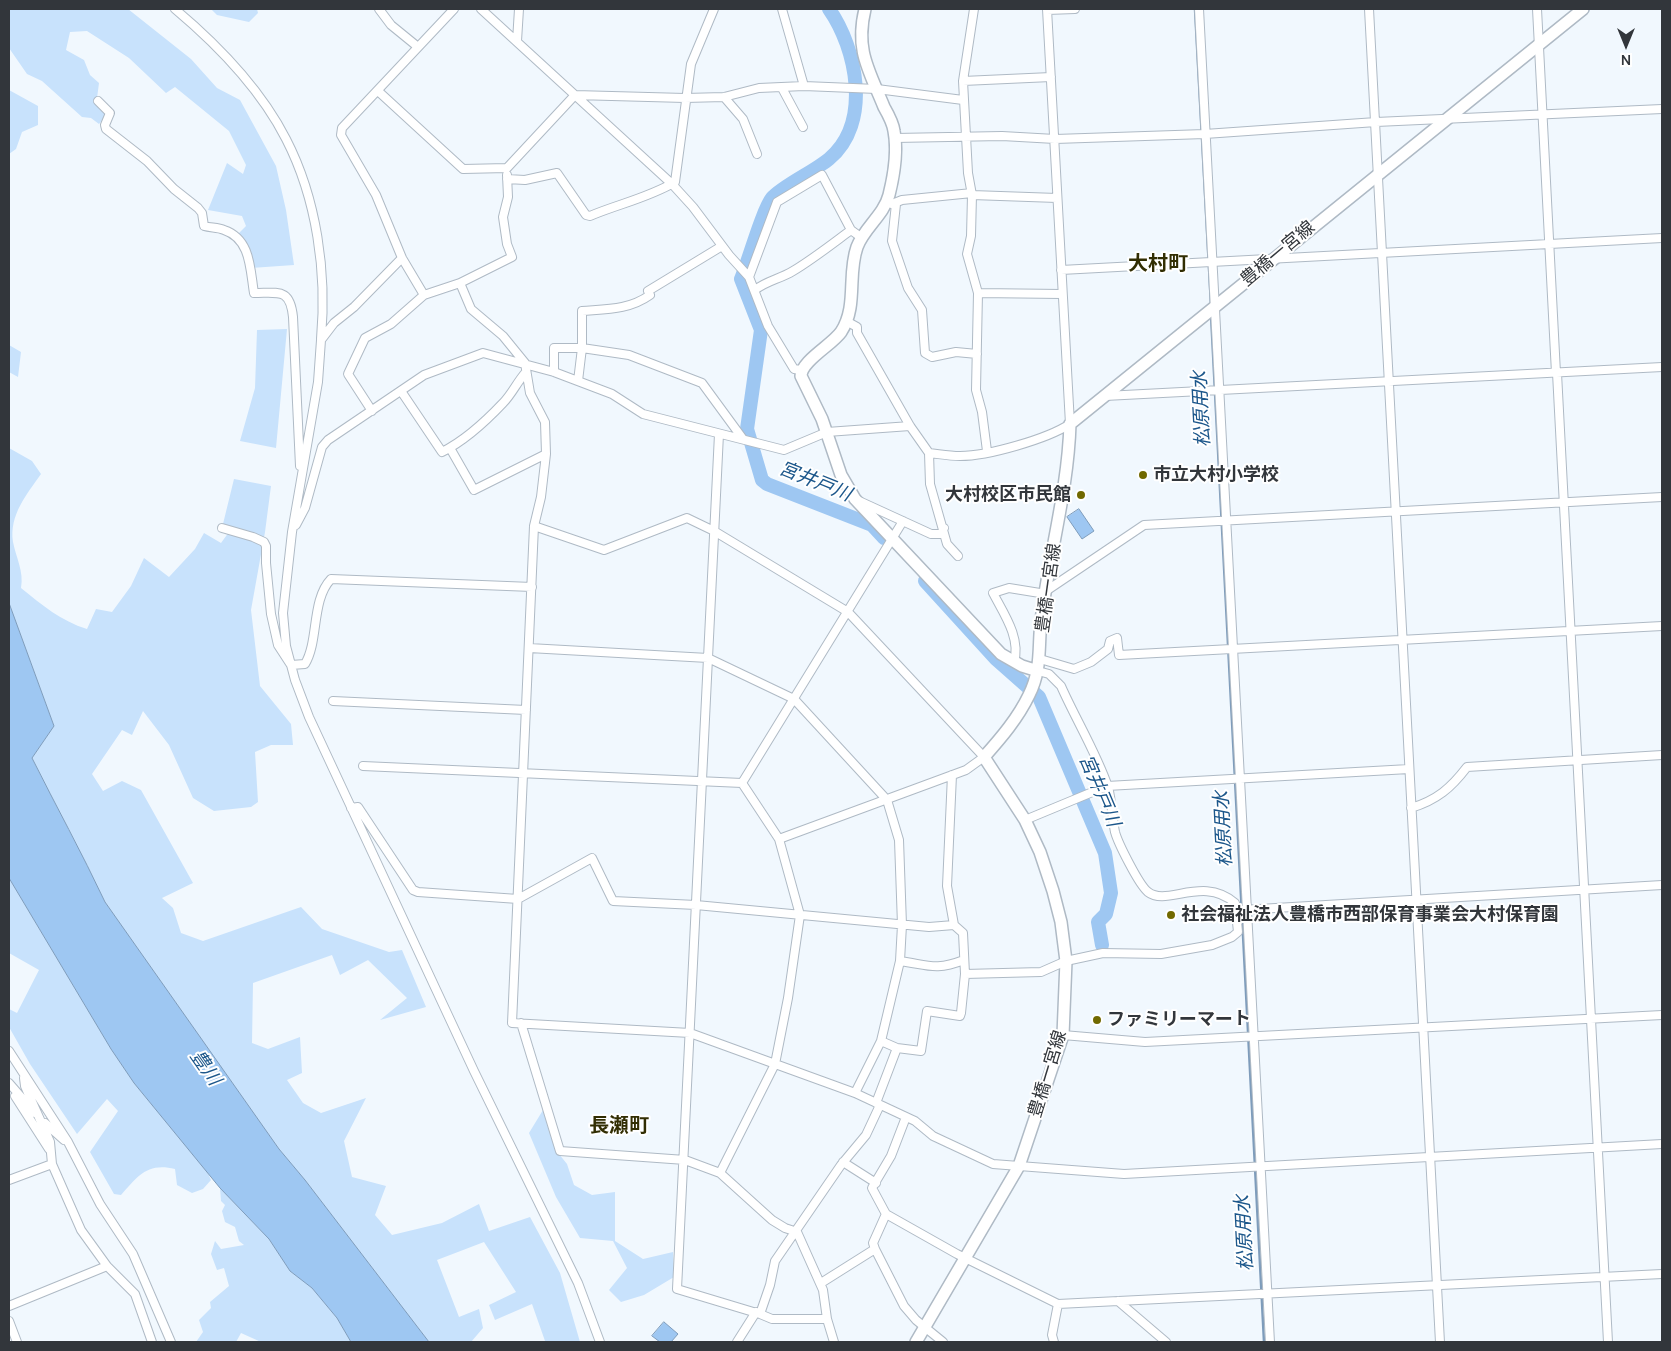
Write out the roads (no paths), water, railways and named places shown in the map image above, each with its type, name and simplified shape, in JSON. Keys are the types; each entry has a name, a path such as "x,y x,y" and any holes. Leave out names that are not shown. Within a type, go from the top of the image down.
{"main road":[{"path":"865,9 860,28 862,51 894,129 896,159 889,197 891,204 862,238 854,261 852,299 846,321 833,341 801,370 803,381 818,408 841,475 855,499 890,543 993,646 1014,662 1038,671"},
{"name":"豊橋一宮線","path":"916,1342 1019,1166 1063,1035 1066,961 1061,922 1053,891 1040,852 1025,820 984,757 1002,736 1029,696 1038,671 1041,622 1069,461 1070,424 1378,172 1583,9"}],"street":[{"path":"175,9 224,53 250,84 286,138 308,196 318,250 324,298 318,382 292,532 283,613 291,665 309,717 474,1071 578,1283 600,1342"},
{"path":"379,9 391,25 418,47"},
{"path":"424,294 402,258 376,196 341,136 342,128 454,9"},
{"path":"482,9 672,184 693,207 748,277 755,290 768,326 794,368 801,370"},
{"path":"517,41 519,9"},
{"path":"507,179 525,180 557,172 586,215 590,216 618,204 642,198 676,182 685,98 691,64 714,9"},
{"path":"782,9 804,86"},
{"path":"974,9 963,82 972,194 971,236 967,254 978,293 976,390 982,412 987,452"},
{"path":"929,453 958,456 987,452 1057,432 1070,424 1047,9 1074,9"},
{"path":"1199,9 1209,263 1215,306 1217,392 1242,910 1264,1295 1270,1342"},
{"path":"1369,9 1440,1342"},
{"path":"1537,9 1608,1342"},
{"path":"963,82 1051,77"},
{"path":"372,411 348,374 365,338 391,324 424,294 460,283 512,257 507,244 503,217 508,197 507,168 575,95 685,98 724,97 759,88 804,86 877,89 963,100"},
{"path":"782,88 803,128"},
{"path":"378,90 462,169 507,168"},
{"path":"724,97 743,118 757,154"},
{"path":"98,101 110,113 105,125 106,129 147,161 174,189 198,208 202,213 204,226 222,229 242,241 246,250 254,293 282,294 288,296 292,303 301,478"},
{"path":"895,138 1002,136 1054,139 1203,134 1445,118 1662,109"},
{"path":"748,277 777,202 822,175 851,230 862,238"},
{"path":"977,354 956,352 932,357 924,353 925,329 922,310 908,288 892,241 891,204 902,200 972,194 1057,198"},
{"path":"755,290 764,282 774,281 793,270 851,230"},
{"path":"1061,270 1662,238"},
{"path":"578,381 582,348 582,311 626,308 640,303 650,296 648,291 722,246"},
{"path":"321,340 334,323 354,307 402,258"},
{"path":"460,283 471,309 503,336 524,363 530,393 545,422 546,454 541,497 534,526 512,1023 690,1033 855,1093 906,1117 933,1136 993,1164 1124,1174 1662,1144"},
{"path":"978,293 1062,294"},
{"path":"846,321 856,327 857,333 910,426 929,453 930,484 947,544 958,556"},
{"path":"554,372 554,348 582,348 629,355 702,383 745,439"},
{"path":"292,532 305,508 322,447 328,440 424,375 483,353 524,363 578,381 612,394 643,414 784,450 827,432 910,426"},
{"path":"1102,396 1217,392 1662,367"},
{"path":"401,391 442,452 450,448 504,402 516,382 526,372"},
{"path":"718,434 685,1160 677,1289 758,1313 772,1319 827,1319"},
{"path":"450,448 474,490 546,454"},
{"path":"1014,662 1017,651 1014,637 993,593 1009,588 1046,592 1144,525 1662,497"},
{"path":"855,499 936,535 941,534 944,528"},
{"path":"534,526 604,550 687,518 714,531 848,612 984,757 966,770 952,776 779,839"},
{"path":"742,783 904,521"},
{"path":"222,528 264,542 266,546 271,614 278,645 291,665"},
{"path":"291,665 305,664 310,655 311,636 320,601 325,585 331,578 532,587"},
{"path":"1040,658 1074,669 1091,662 1108,649 1110,641 1117,638 1119,655 1662,626"},
{"path":"529,648 708,658 794,699 887,800 898,840 902,925 900,961 881,1041 855,1093"},
{"path":"1038,671 1049,674 1061,686 1107,786 1117,836 1147,892 1159,896 1208,890 1230,899 1242,910 1662,885"},
{"path":"333,701 526,710"},
{"path":"1411,808 1429,802 1444,793 1467,766 1662,755"},
{"path":"363,766 742,783"},
{"path":"1025,820 1107,786 1408,769"},
{"path":"881,1041 897,1048 921,1051 927,1011 960,1016 965,974 963,933 954,925 947,886 952,776"},
{"path":"720,1173 775,1064 788,998 800,915 779,839 742,783"},
{"path":"351,808 358,807 413,890 518,899 592,858 613,901 696,905 929,927 954,925"},
{"path":"965,974 1041,972 1066,961 1103,953 1161,954 1212,945 1232,937 1238,932 1242,910"},
{"path":"900,961 925,967 943,967 964,960"},
{"path":"1063,1035 1146,1042 1662,1015"},
{"path":"521,1023 560,1151 685,1160 720,1173 772,1220 785,1228 797,1232 821,1283 827,1319 834,1342"},
{"path":"738,1342 758,1313 770,1285 775,1261 794,1230 866,1135 897,1048"},
{"path":"9,1052 68,1142 100,1204 133,1254 171,1342"},
{"path":"23,1074 26,1086 42,1120 52,1154 52,1164 81,1230 107,1266 134,1294 152,1342"},
{"path":"9,1084 60,1139 68,1142"},
{"path":"9,1084 52,1154"},
{"path":"906,1117 891,1156 872,1188 886,1214 966,1258 1058,1304 1662,1274"},
{"path":"844,1162 876,1183"},
{"path":"9,1180 52,1164"},
{"path":"886,1214 873,1243 874,1249 900,1300 925,1328 943,1342"},
{"path":"821,1283 874,1249"},
{"path":"9,1306 107,1266"},
{"path":"1118,1301 1166,1342"},
{"path":"1054,1342 1052,1335 1058,1304"},
{"path":"9,1321 17,1342"}],"water":[{"path":"1079,509 1094,531 1082,539 1067,517"},
{"name":"豊川","path":"9,603 54,726 32,758 105,902 279,1149 305,1180 429,1342 351,1342 337,1318 312,1288 290,1271 269,1239 220,1188 134,1083 111,1049 9,878"},
{"path":"664,1322 678,1334 671,1342 660,1342 652,1336"}],"waterway":[{"name":"宮井戸川","path":"829,9 839,25 853,65 856,86 855,106 851,126 842,144 829,159 777,193 768,204 741,279 761,330 747,429 762,480 767,484 872,525 884,538"},
{"name":"松原用水","path":"1195,9 1211,305"},
{"name":"松原用水","path":"1211,315 1264,1342"},
{"name":"宮井戸川","path":"925,581 996,659 1039,697 1105,853 1111,893 1106,914 1098,922 1102,945"}],"place":[{"name":"市立大村小学校","path":"1143,475"},
{"name":"大村校区市民館","path":"1081,495"},
{"name":"社会福祉法人豊橋市西部保育事業会大村保育園","path":"1171,915"},
{"name":"ファミリーマート","path":"1097,1020"}],"district":[{"name":"大村町","path":"1158,264"},
{"name":"長瀬町","path":"619,1126"}]}
